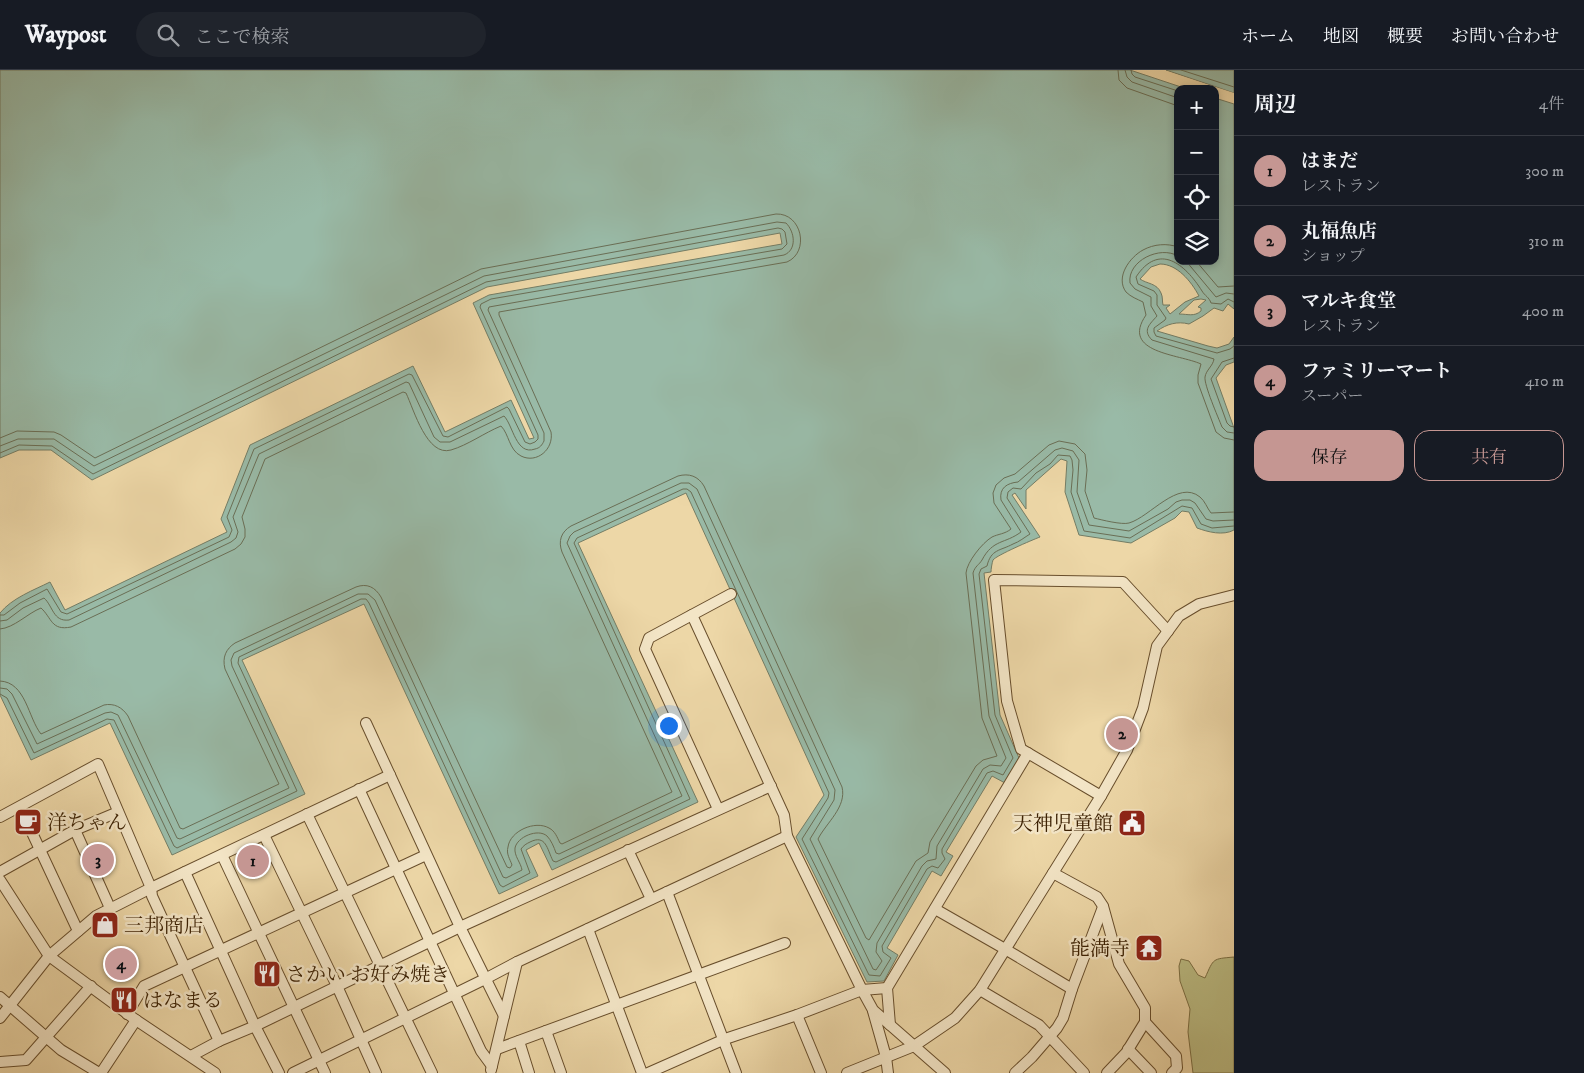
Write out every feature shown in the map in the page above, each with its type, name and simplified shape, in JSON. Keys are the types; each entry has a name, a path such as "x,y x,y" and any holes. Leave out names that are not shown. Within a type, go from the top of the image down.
{"street":[{"path":"1101,796 1021,749 1007,701 994,580 1123,582 1168,631"},
{"path":"718,809 645,649 649,638 731,594"},
{"path":"847,1073 914,1046 955,1018 980,990 1101,796 1127,750 1143,708 1157,646 1179,616 1199,604 1234,594"},
{"path":"692,615 784,815 787,836 873,1010 886,1057 888,1073"},
{"path":"366,723 426,855 504,1016"},
{"path":"890,1025 887,988 1028,753"},
{"path":"0,817 98,764 152,888 152,896 219,1041"},
{"path":"0,1018 49,956 96,916 390,775"},
{"path":"191,1056 460,927 771,786"},
{"path":"359,789 481,1051 492,1070"},
{"path":"20,807 78,931"},
{"path":"0,872 75,830 118,812"},
{"path":"307,814 432,1073"},
{"path":"75,830 110,908"},
{"path":"264,835 337,986 376,1073"},
{"path":"293,1073 517,962 787,836"},
{"path":"628,850 650,900"},
{"path":"222,855 325,1073"},
{"path":"0,996 61,1050 100,1073 132,1017 144,986 426,855"},
{"path":"185,872 255,1026 279,1073"},
{"path":"1052,873 1097,897 1104,906 1119,964 1145,1008 1145,1022 1128,1050 1108,1073"},
{"path":"0,880 49,956 132,1017 191,1056 208,1071"},
{"path":"667,892 725,1039 736,1073"},
{"path":"1015,1073 1032,1057 1063,1018 1072,989 1104,906"},
{"path":"935,909 1072,989"},
{"path":"588,929 642,1073"},
{"path":"497,1049 785,943"},
{"path":"492,1070 517,962"},
{"path":"0,1062 26,1060 91,986"},
{"path":"648,1073 725,1039 797,1015 862,990 887,988"},
{"path":"980,990 1038,1025 1050,1035 1084,1073"},
{"path":"873,1010 945,1073"},
{"path":"797,1015 821,1073"},
{"path":"1145,1022 1176,1056 1177,1068 1172,1073"},
{"path":"546,1031 561,1073"},
{"path":"519,1040 529,1073"},
{"path":"1128,1050 1151,1073"}],"green space":[{"path":"1234,957 1234,1073 1193,1073 1188,1032 1190,1009 1180,981 1179,966 1181,959 1189,961 1198,975 1205,978 1212,963 1221,958"}],"water":[{"path":"0,70 1130,70 1175,85 1174,265 1219,265 1219,99 1234,104 1234,309 1228,304 1223,311 1214,308 1189,324 1172,324 1157,331 1217,348 1229,344 1234,337 1234,362 1226,365 1216,378 1234,428 1234,530 1220,533 1197,528 1189,512 1182,511 1175,518 1131,543 1079,535 1065,492 1067,461 1061,459 1026,490 1026,509 1015,493 1012,495 1040,537 996,558 993,560 991,572 984,573 1000,715 1019,758 1005,783 992,776 946,852 953,856 941,876 932,871 887,948 898,955 884,981 867,982 796,837 824,795 686,493 578,543 698,802 552,870 539,843 526,850 538,876 499,894 364,604 242,660 305,794 172,855 110,723 31,760 0,695 0,613 11,603 50,582 65,610 227,532 221,519 250,445 413,366 445,432 511,400 529,439 534,438 473,303 489,295 782,244 780,233 487,287 92,480 51,450 19,450 0,458","holes":["1160,264 1183,274 1199,296 1185,302 1170,314 1166,308 1170,305 1163,305 1159,290 1154,285 1140,279 1151,267","1194,300 1206,300 1198,307 1201,308 1201,311 1198,313 1191,315 1179,314"]},
{"path":"1166,70 1234,70 1234,93 1219,88 1219,85 1210,85"}],"pier":[{"path":"1163,70 1209,85 1204,85"},
{"path":"1219,88 1234,93 1234,95 1219,90"}],"place":[{"name":"丸福魚店","path":"1122,734"},
{"name":"洋ちゃん","path":"28,822"},
{"name":"天神児童館","path":"1132,823"},
{"name":"マルキ食堂","path":"98,860"},
{"name":"はまだ","path":"253,861"},
{"name":"三邦商店","path":"105,925"},
{"name":"能満寺","path":"1149,948"},
{"name":"ファミリーマート","path":"121,964"},
{"name":"さかい お好み焼き","path":"267,974"},
{"name":"はなまる","path":"124,1000"}]}
